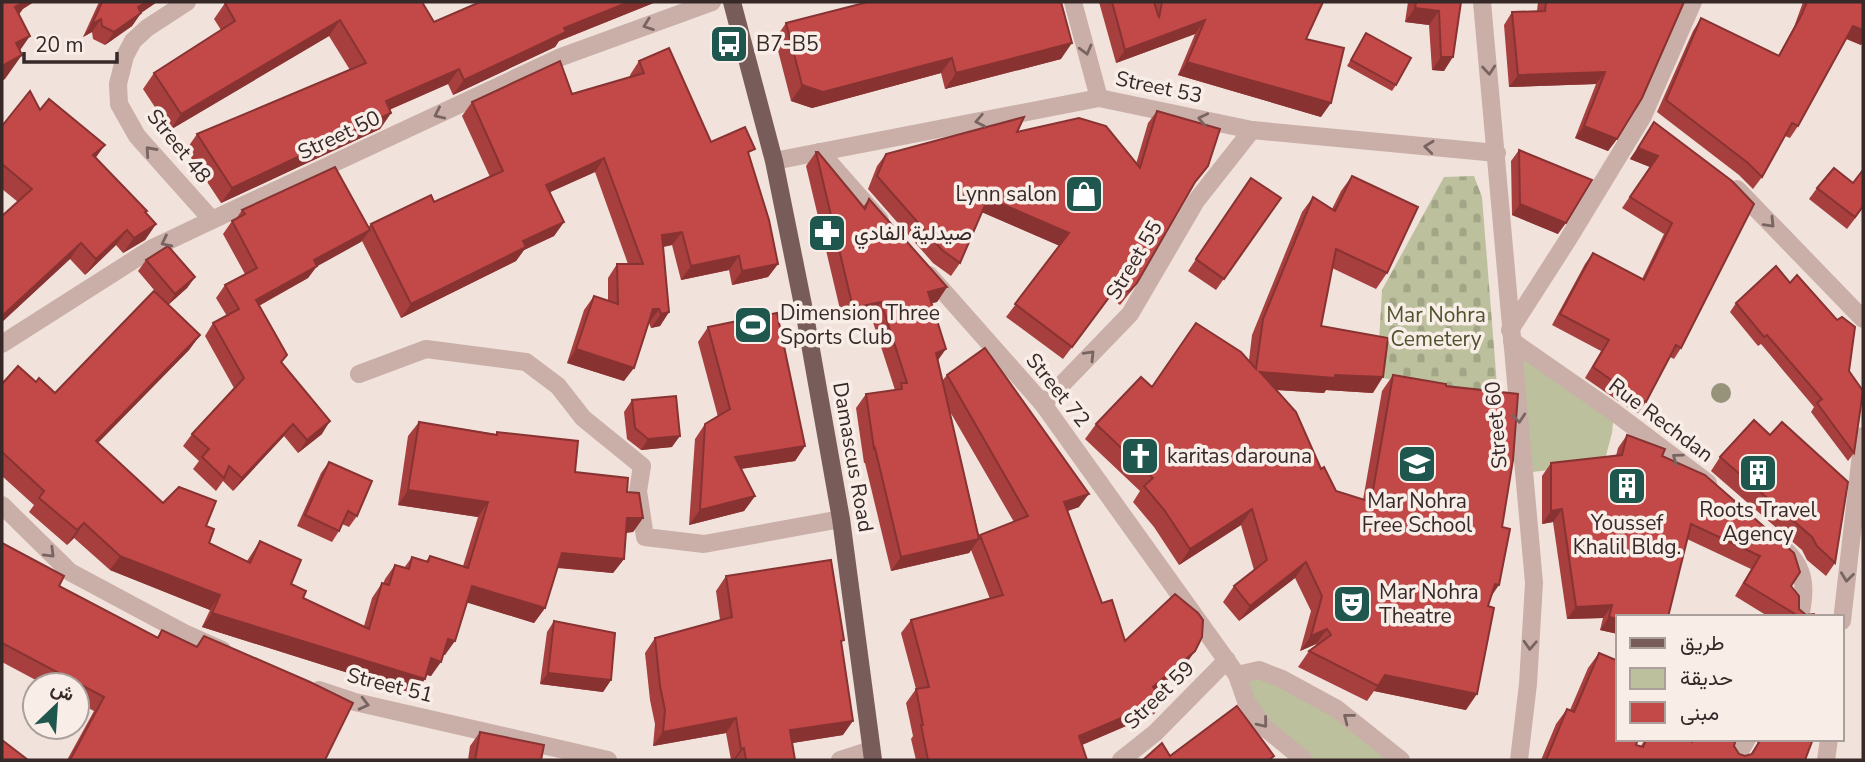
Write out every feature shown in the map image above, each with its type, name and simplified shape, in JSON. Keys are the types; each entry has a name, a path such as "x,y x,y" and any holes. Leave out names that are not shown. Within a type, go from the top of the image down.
{"main road":[{"name":"Damascus Road","path":"732,2 774,161 804,310 841,519 872,755"}],"street":[{"name":"Street 48","path":"187,2 147,28 133,41 125,56 118,84 118,104 137,136 212,220"},
{"name":"Street 50","path":"2,344 151,249 562,57 712,2"},
{"path":"1073,2 1099,98"},
{"name":"Street 60","path":"1482,2 1534,583 1528,684 1519,760"},
{"path":"1511,335 1567,241 1648,120 1693,2"},
{"name":"Street 53","path":"774,161 1099,98 1252,130 1497,153"},
{"name":"Street 55","path":"1043,404 1130,314 1195,201 1252,130"},
{"path":"820,152 891,232"},
{"path":"1722,177 1732,184 1863,319"},
{"name":"Street 72","path":"918,262 1043,404 1232,667 1247,701 1264,727 1304,760"},
{"name":"Rue Rechdan","path":"1511,335 1695,472 1725,498"},
{"path":"359,374 426,349 526,362 558,386 583,418 642,466 638,491 645,537 704,544 841,519"},
{"path":"1843,615 1863,436"},
{"path":"2,505 70,572 184,633 234,655"},
{"path":"1775,542 1795,559 1803,579 1804,599 1800,615"},
{"path":"1232,667 1259,670 1282,679 1337,709 1401,760"},
{"name":"Street 59","path":"1121,760 1232,667"},
{"name":"Street 51","path":"297,683 355,702 608,760"},
{"path":"1735,760 1746,741"},
{"path":"1826,760 1829,741"},
{"path":"840,760 872,755"}],"green space":[{"name":"Mar Nohra Cemetery","path":"1474,176 1482,197 1498,398 1377,377 1382,290 1444,177"},
{"path":"1514,345 1614,412 1604,463 1533,472"},
{"path":"1237,675 1282,679 1401,760 1304,760 1264,727"}],"building":[{"path":"2,2 24,2 15,7 30,36 16,43 22,55 2,66"},
{"path":"102,2 146,2 138,7 141,13 114,32 102,26 101,19 92,24"},
{"path":"422,2 434,22 480,2 629,2 564,28 566,32 464,80 459,69 386,101 391,113 232,188 197,134 366,63 340,20 181,114 154,73 235,21 225,3"},
{"path":"868,2 1061,2 1072,43 956,73 952,58 823,92 802,85 786,23"},
{"path":"1112,2 1154,2 1159,18 1162,2 1323,2 1306,39 1344,48 1331,103 1187,62 1205,20 1125,50"},
{"path":"1416,2 1461,2 1453,57 1441,57 1439,11 1415,8"},
{"path":"1546,2 1684,2 1642,98 1617,139 1584,126 1605,72 1518,75 1512,12 1545,11"},
{"path":"1807,2 1863,2 1863,30 1853,26 1798,126 1792,123 1762,177 1748,163 1666,100 1701,18 1779,56"},
{"path":"1366,33 1411,58 1396,85 1351,60"},
{"path":"669,48 711,142 745,127 755,149 748,152 769,220 778,264 742,271 739,256 691,266 682,232 662,235 669,312 661,314 659,309 653,309 634,368 576,349 594,296 618,304 617,264 643,264 604,158 546,185 564,222 523,241 526,247 411,304 371,224 431,195 434,202 503,171 472,102 560,61 572,94 644,73 639,61"},
{"path":"30,91 40,110 49,99 105,145 93,155 147,211 145,212 156,224 134,238 127,230 96,259 81,243 2,316 2,216 32,189 2,164 2,126"},
{"path":"1157,111 1220,129 1208,166 1195,182 1137,283 1129,292 1119,284 1072,347 1015,304 1069,233 988,198 960,263 942,250 877,176 886,154 1024,117 1017,132 1079,118 1106,126 1140,168"},
{"path":"1654,122 1732,181 1754,204 1681,348 1676,345 1646,402 1593,367 1609,340 1560,314 1593,253 1644,280 1672,223 1630,197 1658,156 1638,148"},
{"path":"1519,150 1592,180 1566,223 1520,204"},
{"path":"816,152 865,209 869,199 947,287 928,292 946,349 936,353 979,539 901,557 874,449 866,394 902,389 901,383 907,383 881,302 853,308"},
{"path":"335,167 370,230 314,260 317,266 256,300 287,355 281,362 330,421 307,440 293,424 242,478 229,466 224,478 202,457 209,449 192,434 244,378 213,323 239,309 225,285 257,268 232,221 245,214 242,210"},
{"path":"1834,168 1853,183 1863,170 1863,206 1855,217 1817,188"},
{"path":"1352,176 1418,207 1387,273 1336,249 1321,326 1388,338 1383,377 1335,375 1335,378 1260,372 1296,412 1321,469 1324,467 1336,491 1371,502 1393,375 1446,386 1518,394 1513,460 1502,527 1510,529 1499,585 1495,584 1488,606 1494,608 1477,694 1385,675 1378,686 1309,651 1331,635 1327,629 1311,636 1322,596 1306,562 1250,606 1234,586 1267,560 1252,509 1190,549 1165,511 1144,486 1153,478 1096,424 1141,377 1152,387 1196,323 1241,352 1256,369 1263,319 1313,197 1335,211"},
{"path":"1251,178 1281,198 1224,279 1196,259"},
{"path":"168,246 195,277 175,294 146,260"},
{"path":"1776,266 1790,283 1797,275 1837,320 1842,317 1855,327 1849,371 1863,391 1854,453 1817,403 1822,399 1736,303"},
{"path":"154,291 200,335 96,441 163,503 179,487 216,501 206,526 214,529 209,543 250,563 260,541 301,560 291,584 306,591 303,598 369,629 382,583 389,585 395,565 409,569 412,557 428,562 430,556 468,568 488,502 408,490 419,422 497,435 497,432 578,441 575,472 628,478 627,492 639,493 643,518 627,518 624,559 562,553 545,608 472,586 455,641 448,639 441,662 431,658 425,679 212,613 220,595 120,556 84,523 77,530 39,498 44,491 2,452 2,384 18,366 36,382 39,378 55,393"},
{"path":"777,313 805,446 735,457 755,496 700,510 705,424 730,409 708,327"},
{"path":"985,348 1089,494 1064,502 1102,603 1112,600 1125,641 1175,594 1203,620 1202,637 1195,651 1153,687 1163,700 1079,736 1087,760 928,760 916,689 929,687 911,620 1003,595 980,535 1028,516 947,375"},
{"path":"676,396 680,436 648,439 635,428 632,400"},
{"path":"1754,420 1770,435 1782,422 1848,482 1835,563 1817,546 1812,537 1720,457"},
{"path":"1627,435 1665,449 1662,456 1705,475 1794,553 1800,572 1791,586 1799,596 1799,609 1806,615 1797,615 1744,583 1760,556 1691,524 1668,615 1616,615 1616,619 1609,617 1612,605 1576,607 1562,509 1551,511 1551,463 1622,455"},
{"path":"329,462 372,481 357,516 348,511 339,531 305,515"},
{"path":"2,543 64,576 59,586 158,638 162,630 197,647 204,636 353,703 325,760 70,760 80,741 91,741 91,721 104,697 91,690 91,671 55,671 2,643"},
{"path":"831,560 853,721 790,730 795,760 746,760 744,748 741,749 736,718 663,732 665,710 655,638 732,617 726,576"},
{"path":"554,621 615,633 611,680 548,673"},
{"path":"1599,653 1616,660 1616,741 1637,741 1636,745 1643,747 1646,741 1735,741 1734,746 1739,754 1745,756 1752,754 1760,741 1812,741 1805,760 1546,760 1567,709 1574,712"},
{"path":"1237,706 1274,756 1269,760 1143,760 1162,743 1170,756"},
{"path":"480,732 544,745 541,760 475,760"},
{"path":"2,740 28,760 2,760"}],"place":[{"name":"B7-B5","path":"729,44"},
{"name":"Lynn salon","path":"1084,194"},
{"name":"صيدلية الفادي","path":"827,233"},
{"name":"Dimension Three Sports Club","path":"753,325"},
{"name":"karitas darouna","path":"1140,456"},
{"name":"Mar Nohra Free School","path":"1417,464"},
{"name":"Roots Travel Agency","path":"1758,473"},
{"name":"Youssef Khalil Bldg.","path":"1627,486"},
{"name":"Mar Nohra Theatre","path":"1352,604"}]}
